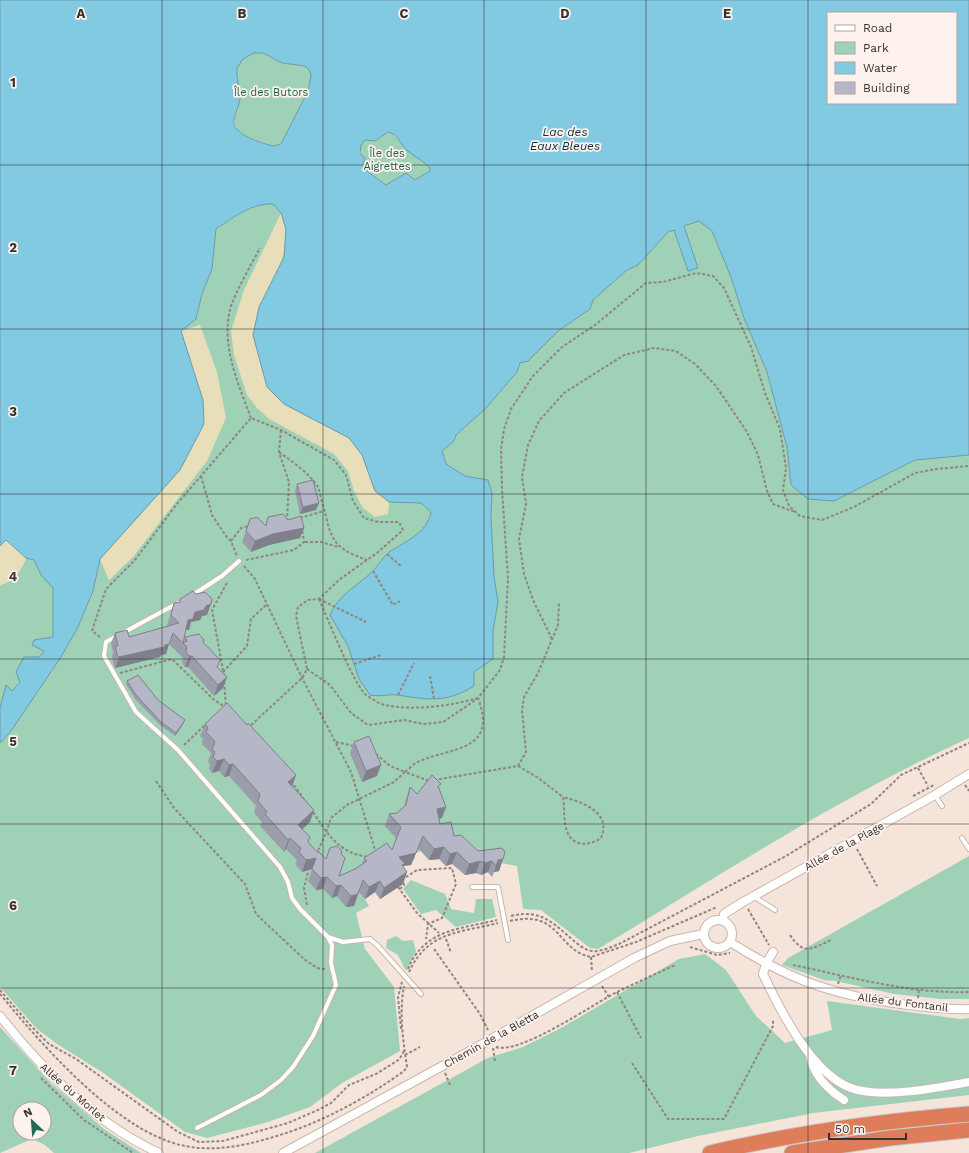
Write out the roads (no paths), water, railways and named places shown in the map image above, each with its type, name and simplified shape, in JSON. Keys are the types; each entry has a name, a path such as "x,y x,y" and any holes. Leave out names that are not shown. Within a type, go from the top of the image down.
{"highway":[{"path":"710,1153 844,1128 969,1114"},
{"path":"792,1153 890,1138 969,1130"}],"street":[{"name":"Allée de la Plage","path":"723,920 724,914 752,896 935,795 969,774"},
{"path":"714,920 723,920 732,929 732,938 730,942 723,947 714,947 706,942 703,934 704,929 714,920"},
{"name":"Chemin de la Bletta","path":"282,1153 598,983 634,958 670,941 703,934"},
{"name":"Allée du Fontanil","path":"730,942 766,964 790,976 830,990 870,1000 916,1006 969,1009"},
{"path":"773,952 766,964 763,974 781,1012 810,1055 838,1083 852,1089 871,1092 925,1090 969,1082"},
{"name":"Allée du Morlet","path":"0,1016 34,1057 74,1096 116,1130 158,1153"},
{"path":"810,1055 811,1065 816,1074 829,1090 844,1100"}],"lane":[{"path":"197,1128 262,1095 281,1080 293,1067 313,1036 336,984 331,962 332,945 328,937 292,898 288,882 280,867 178,750 136,712 104,656 106,642 198,591 222,576 239,561"},
{"path":"935,795 942,806"},
{"path":"962,838 969,848"},
{"path":"472,887 498,887 508,940"},
{"path":"752,896 775,910"},
{"path":"328,937 343,942 370,939 378,945 421,994"}],"water":[{"name":"Lac des Eaux Bleues","path":"0,0 969,0 969,455 915,460 834,501 808,499 791,485 787,447 767,372 744,318 731,277 712,231 699,221 684,226 698,268 688,271 674,230 668,232 638,265 627,270 593,300 590,309 558,331 528,361 520,363 517,372 486,408 456,435 454,441 442,451 446,464 465,476 488,480 492,493 491,517 494,576 498,602 493,631 493,659 474,672 474,686 446,698 428,699 398,695 370,695 359,679 348,646 330,615 343,596 372,572 388,553 408,541 425,526 429,520 431,512 421,503 389,502 375,491 362,455 349,438 284,404 267,387 253,335 259,307 284,257 286,229 281,213 273,204 265,204 250,208 216,229 212,269 202,294 196,319 181,331 203,400 204,424 180,470 100,559 93,591 78,627 61,657 11,731 0,743 0,708 6,685 12,691 20,682 16,672 24,657 39,657 44,651 32,645 34,640 53,637 53,588 41,575 34,560 26,558 6,540 0,546","holes":["254,53 263,53 282,63 305,66 310,71 311,76 308,91 281,144 273,146 249,138 238,130 235,125 234,120 240,99 237,68 243,59","388,132 392,133 398,138 406,150 423,161 430,168 430,171 415,180 406,173 386,185 368,172 363,164 365,159 360,153 361,145 365,140 375,141"]}],"park label":[{"name":"Île des Butors","path":"271,92"},
{"name":"Île des Aigrettes","path":"387,159"}]}
